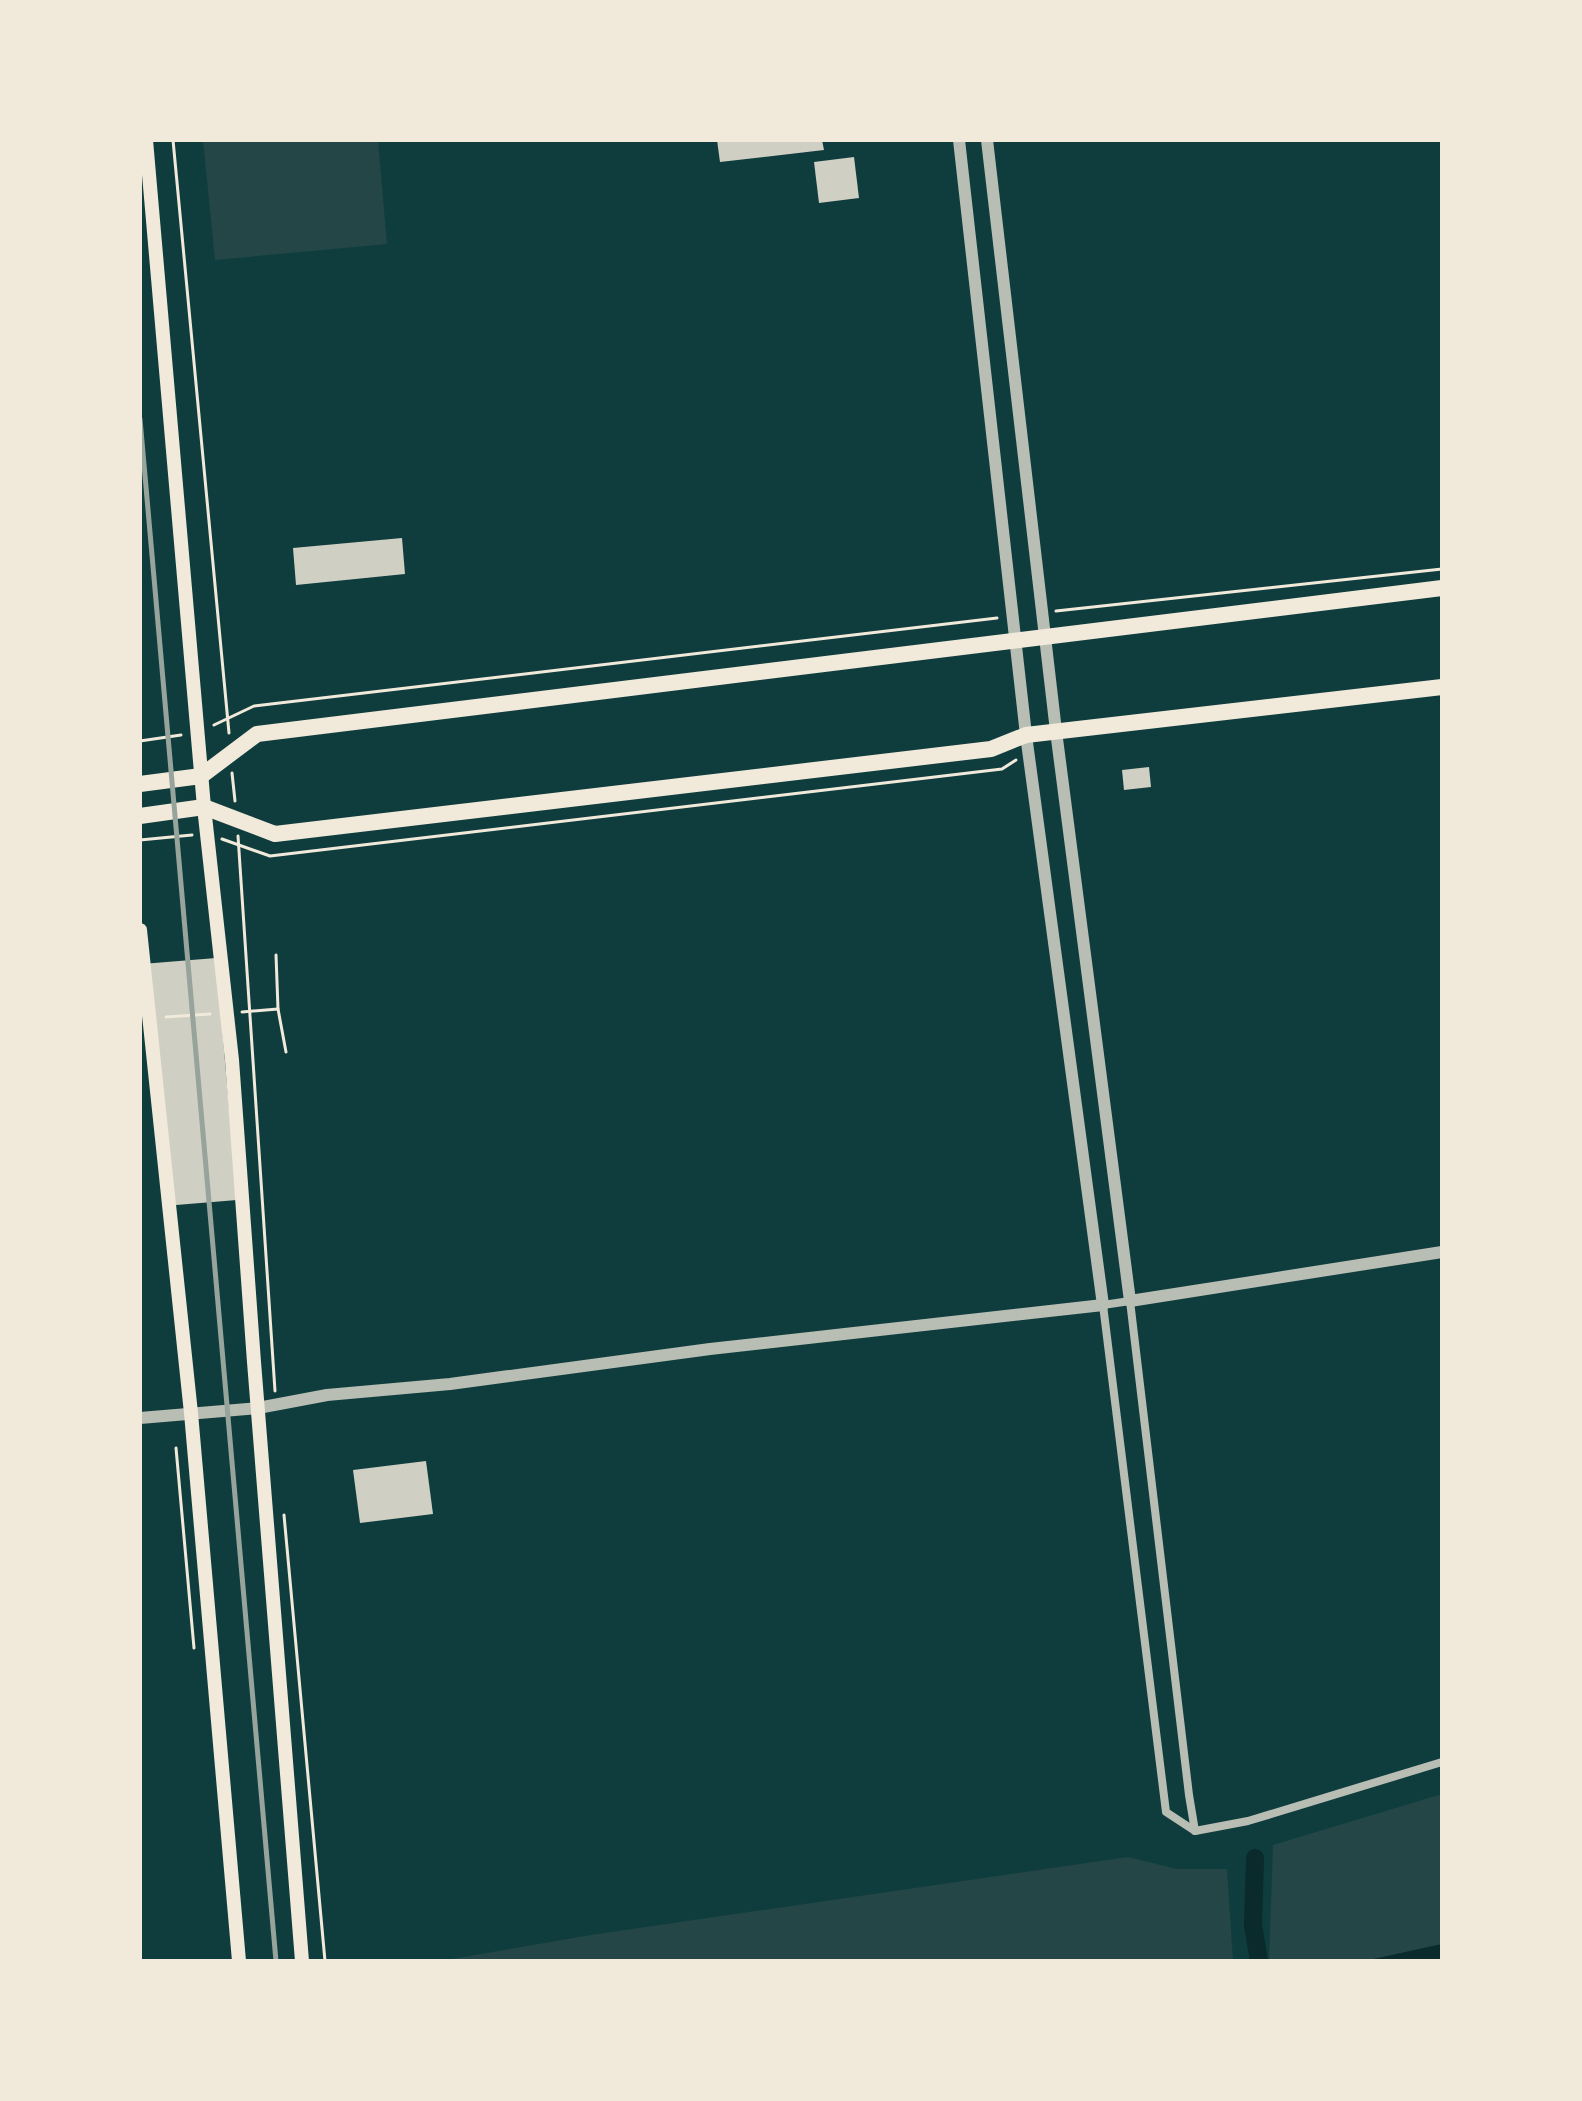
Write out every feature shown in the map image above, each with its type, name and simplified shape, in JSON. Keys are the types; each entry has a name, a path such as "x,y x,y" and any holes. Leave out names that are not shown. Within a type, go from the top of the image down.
{"main road":[{"path":"146,140 201,776 232,1060 302,1961"},
{"path":"140,784 201,776 257,734 1442,588"},
{"path":"140,816 204,807 275,834 290,833 991,749 1026,735 1056,731 1442,687"},
{"path":"140,930 191,1413 239,1961"}],"street":[{"path":"959,140 1026,735 1103,1305 1166,1812 1195,1831 1248,1821 1442,1762"},
{"path":"987,140 1056,731 1195,1831"},
{"path":"140,1418 258,1408 327,1395 450,1384 710,1349 1103,1305 1442,1252"}],"path":[{"path":"173,140 237,820 276,1404"},
{"path":"1042,613 1442,569"},
{"path":"140,741 198,733 254,706 1014,616"},
{"path":"276,955 278,1009 286,1052"},
{"path":"174,1415 194,1649"},
{"path":"283,1504 325,1961"}],"shaded area":[{"path":"203,140 378,140 387,244 215,260"},
{"path":"1442,1794 1442,1944 1365,1961 1269,1961 1273,1845"},
{"path":"1128,1857 1177,1869 1227,1869 1233,1961 440,1961 591,1935"},
{"path":"1442,1944 1442,1961 1365,1961"}],"building":[{"path":"717,140 822,140 824,150 720,162"},
{"path":"854,157 859,198 819,203 814,162"},
{"path":"402,538 405,574 296,585 293,548"},
{"path":"1149,767 1151,787 1124,790 1122,770"},
{"path":"216,958 237,1200 164,1206 142,964"},
{"path":"426,1461 433,1514 360,1523 353,1470"}],"waterway":[{"path":"1255,1858 1253,1925 1259,1961"}],"railway":[{"path":"140,419 276,1961"}]}
